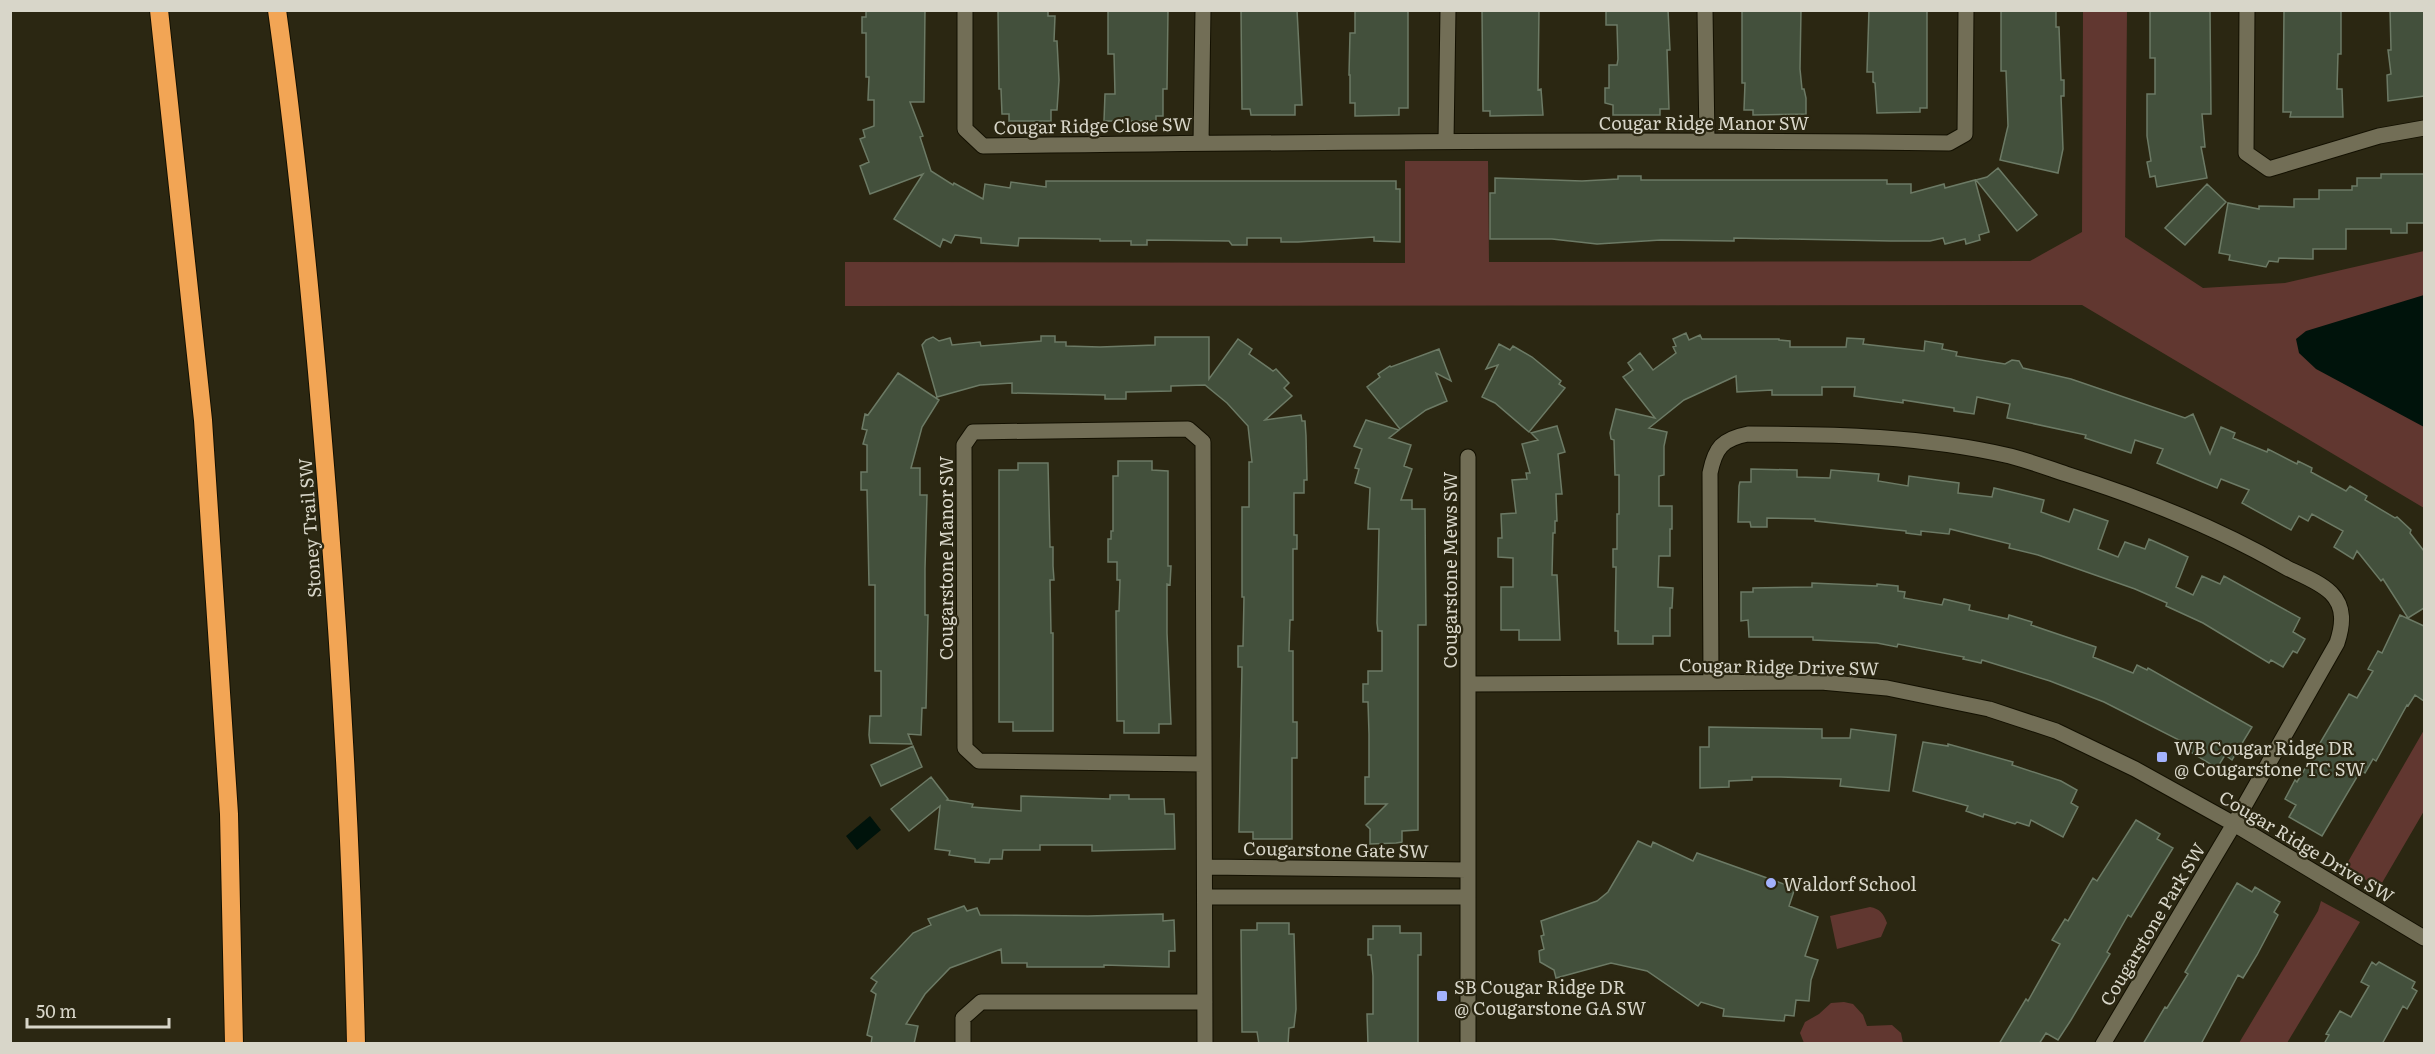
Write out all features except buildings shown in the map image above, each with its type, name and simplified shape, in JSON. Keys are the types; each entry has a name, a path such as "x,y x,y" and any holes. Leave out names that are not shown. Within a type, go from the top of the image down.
{"highway":[{"path":"159,10 203,420 229,814 234,1044"},
{"name":"Stoney Trail SW","path":"277,10 291,109 312,306 326,484 353,907 356,1044"}],"street":[{"name":"Cougar Ridge Close SW","path":"965,10 965,129 983,146 1446,141"},
{"name":"Cougar Ridge Close SW","path":"1201,143 1203,10"},
{"path":"1446,141 1448,10"},
{"path":"1705,10 1707,140"},
{"name":"Cougar Ridge Manor SW","path":"1446,141 1707,140 1949,143 1965,134 1966,10"},
{"path":"2247,10 2246,153 2269,169 2379,136 2424,128"},
{"name":"Cougarstone Manor SW","path":"1203,764 979,761 965,748 964,445 973,432 1188,429 1203,442 1205,1044"},
{"name":"Cougarstone Park SW","path":"1711,682 1710,473 1713,458 1721,445 1734,437 1748,434 1837,434 1929,442 2010,456 2101,485 2177,513 2260,552 2330,592 2339,604 2343,617 2337,643 2234,824 2103,1044"},
{"name":"Cougarstone Mews SW","path":"1468,457 1469,684"},
{"name":"Cougar Ridge Drive SW","path":"1469,684 1821,682 1887,688 1989,709 2056,731 2135,769 2234,824 2424,938"},
{"path":"1468,1044 1469,684"},
{"name":"Cougarstone Gate SW","path":"1204,867 1467,870"},
{"path":"1205,897 1468,897"},
{"path":"963,1044 963,1018 981,1002 1205,1002"}],"shaded area":[{"path":"2083,11 2127,11 2125,237 2203,288 2285,283 2424,251 2424,508 2082,305 845,306 845,262 1405,263 1405,161 1488,161 1489,262 2030,261 2082,232"},
{"path":"2424,295 2424,427 2316,369 2299,353 2296,339 2306,331"},
{"path":"2424,730 2424,811 2379,888 2345,867"},
{"path":"870,816 881,830 857,850 846,836"},
{"path":"2321,901 2360,922 2287,1043 2239,1043 2318,911"},
{"path":"1870,907 1881,912 1887,923 1881,937 1837,949 1830,916"},
{"path":"1831,1003 1853,1004 1863,1015 1867,1026 1892,1025 1901,1033 1903,1043 1804,1043 1800,1033 1805,1022 1819,1014"}],"place":[{"name":"WB Cougar Ridge DR @ Cougarstone TC SW","path":"2162,757"},
{"name":"Waldorf School","path":"1771,883"},
{"name":"SB Cougar Ridge DR @ Cougarstone GA SW","path":"1442,996"}]}
